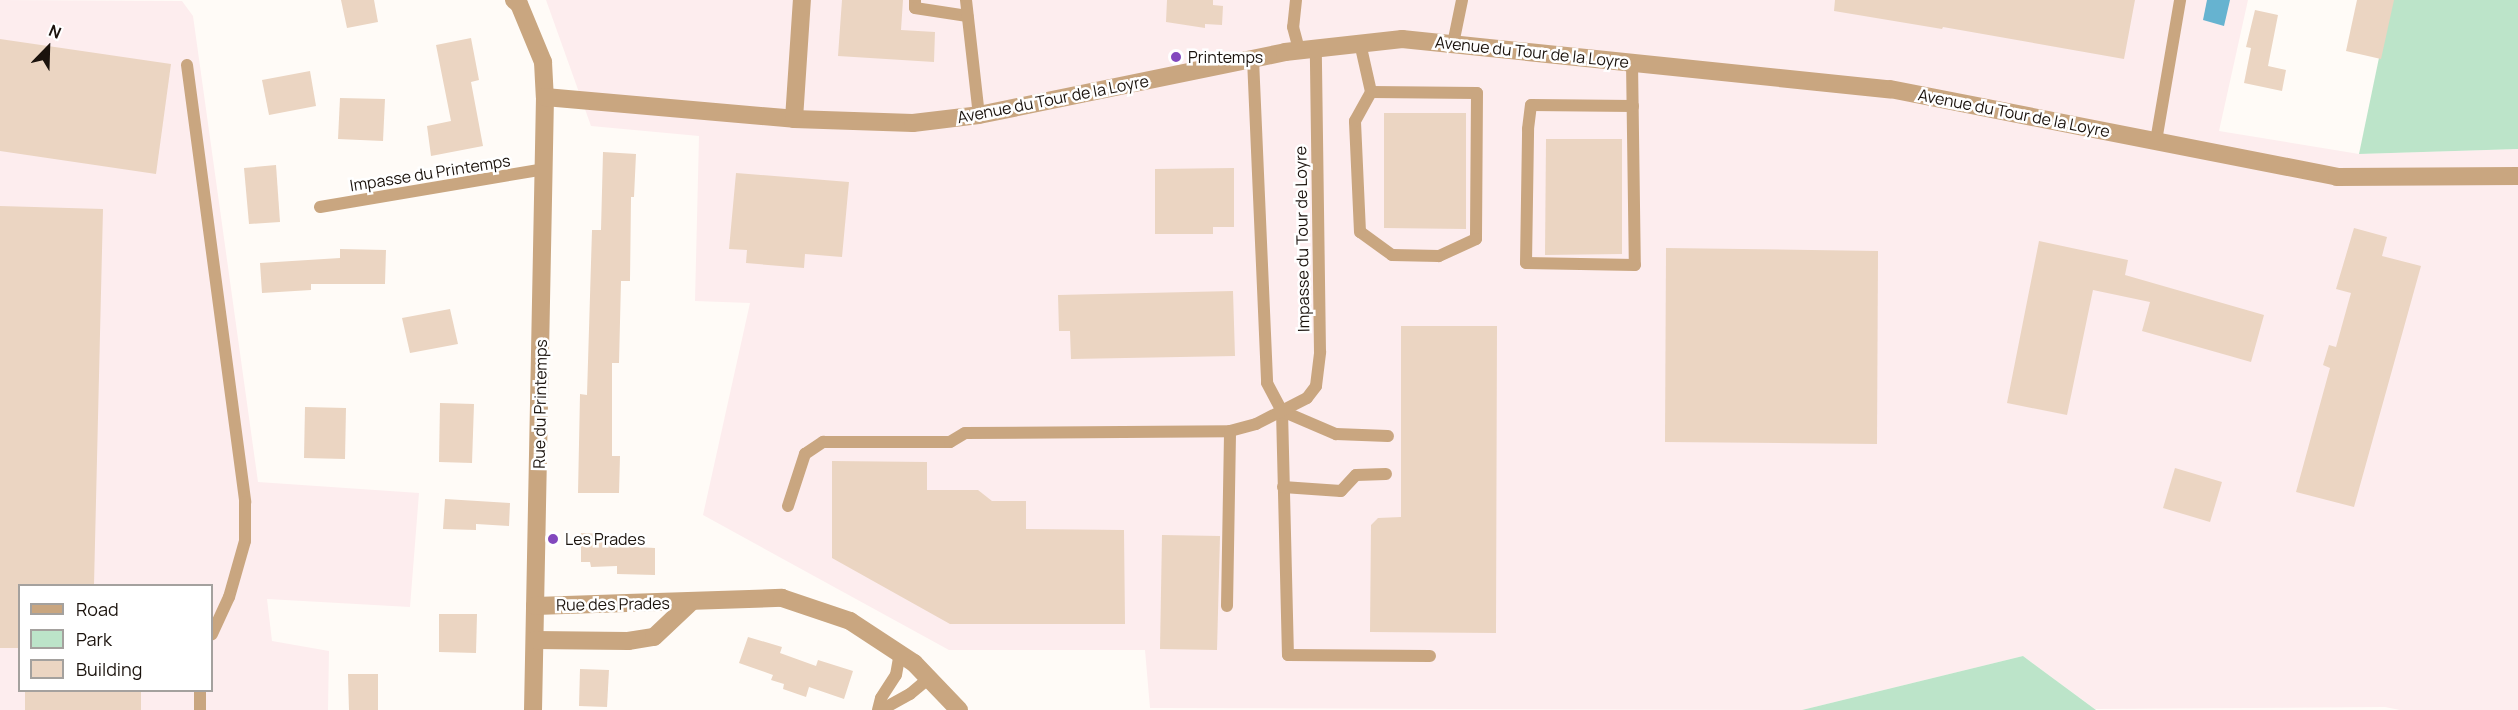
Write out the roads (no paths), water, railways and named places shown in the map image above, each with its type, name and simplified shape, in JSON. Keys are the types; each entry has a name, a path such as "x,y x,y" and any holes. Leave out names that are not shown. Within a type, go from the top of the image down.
{"street":[{"path":"794,119 802,0"},
{"name":"Rue du Printemps","path":"518,1 543,62 545,97 534,710"},
{"name":"Avenue du Tour de la Loyre","path":"545,97 794,119 913,123 979,115 1307,49 1402,39 1890,89 2337,177 2518,176"},
{"name":"Rue des Prades","path":"535,606 690,603 741,598 782,598 850,621 900,653 930,677 959,710"},
{"name":"Rue des Prades","path":"535,640 627,641 654,637 690,603"}],"lane":[{"path":"915,0 915,8 967,16"},
{"path":"966,0 979,115"},
{"name":"Impasse du Tour de Loyre","path":"788,506 805,453 823,442 950,442 965,433 1230,431 1256,424 1307,398 1316,386 1320,352 1307,49 1293,27 1296,0"},
{"path":"1454,44 1462,0"},
{"path":"2156,141 2180,0"},
{"path":"1360,43 1371,92 1355,121 1360,232 1392,255 1439,256 1476,239 1478,93 1371,92"},
{"path":"1253,59 1267,383 1282,411 1288,655 1430,656"},
{"path":"1632,62 1633,106 1635,265 1526,263 1528,129 1531,105 1633,106"},
{"path":"187,65 245,502 245,541 229,597 213,632"},
{"name":"Impasse du Printemps","path":"320,207 545,169"},
{"path":"1282,411 1336,434 1388,436"},
{"path":"1227,606 1230,431"},
{"path":"1283,488 1341,491 1356,474 1386,474"},
{"path":"880,710 881,698 896,675 900,653"},
{"path":"880,710 910,694 930,677"},
{"path":"200,692 200,710"}],"water":[{"path":"2207,0 2230,0 2224,26 2203,20"}],"place":[{"name":"Printemps","path":"1176,57"},
{"name":"Les Prades","path":"553,539"}]}
